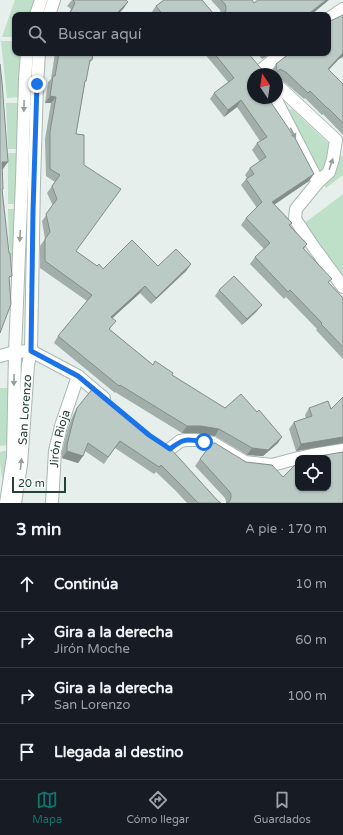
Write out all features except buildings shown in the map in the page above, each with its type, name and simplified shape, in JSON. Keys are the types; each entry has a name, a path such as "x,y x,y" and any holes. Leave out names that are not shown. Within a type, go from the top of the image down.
{"street":[{"path":"37,12 41,0"},
{"path":"50,12 54,0"},
{"path":"331,17 343,9"},
{"name":"San Lorenzo","path":"6,503 13,457 14,352 22,180 24,79 27,56"},
{"name":"San Lorenzo","path":"15,503 21,465 28,365 31,351 33,190 39,56"},
{"path":"268,68 279,56"},
{"path":"251,59 259,68"},
{"path":"283,91 336,140 329,172 318,182 296,209 295,219 343,287"},
{"path":"278,104 318,182"},
{"path":"0,356 14,352 31,351 78,376 114,406"},
{"name":"Jirón Rioja","path":"52,503 55,451 61,426 78,376"},
{"path":"170,449 180,442 186,440 196,440 213,443 245,462 272,465 295,459"},
{"path":"160,442 170,449 180,460"},
{"path":"312,455 343,450"}],"green space":[{"path":"15,0 35,0 31,12 12,12 12,37 2,37"},
{"path":"1,41 12,41 12,56 23,56 19,97 7,98"},
{"path":"6,103 19,103 19,149 8,149"},
{"path":"292,109 343,157 343,175 326,188 288,112 288,110"},
{"path":"8,153 19,153 17,204 8,204"},
{"path":"343,194 343,281 305,226 306,222"},
{"path":"8,209 16,209 13,269 9,245"},
{"path":"0,388 8,388 8,445 0,446"},
{"path":"8,450 4,492 0,452"}],"route":[{"path":"37,84 31,351 78,376 149,435 170,449 186,440 204,442"}]}
